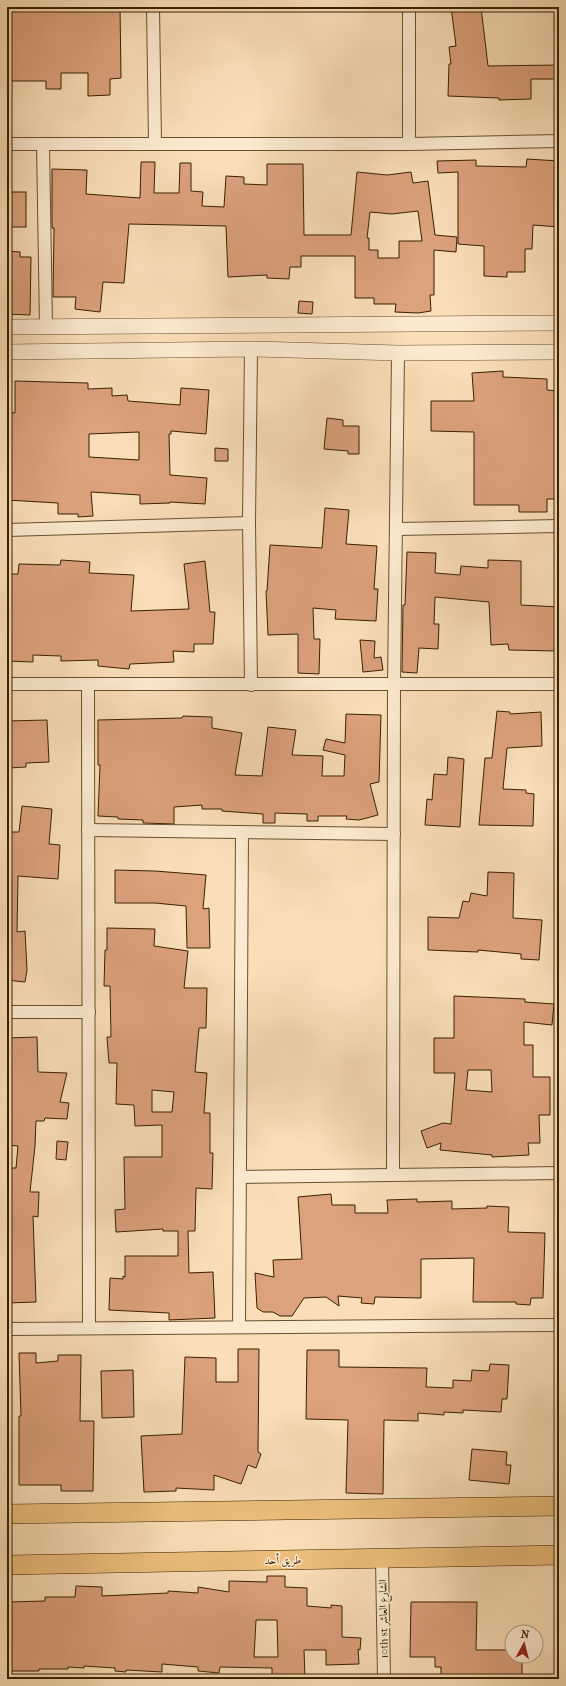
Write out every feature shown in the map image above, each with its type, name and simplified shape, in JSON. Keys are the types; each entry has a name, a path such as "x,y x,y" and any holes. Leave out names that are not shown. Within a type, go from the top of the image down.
{"main road":[{"path":"7,1514 559,1506"},
{"name":"طريق أحد","path":"7,1565 559,1555"}],"street":[{"path":"153,7 155,143"},
{"path":"409,7 409,144"},
{"path":"7,144 409,144 559,142"},
{"path":"43,144 46,327"},
{"path":"7,327 559,323"},
{"path":"7,352 251,349 398,353 559,352"},
{"path":"251,349 249,523 251,685"},
{"path":"393,1174 394,685 398,353"},
{"path":"7,530 249,523"},
{"path":"396,529 559,526"},
{"path":"7,684 559,684"},
{"path":"88,685 89,1328"},
{"path":"88,830 394,834"},
{"path":"240,1327 242,832"},
{"path":"7,1012 89,1012"},
{"path":"240,1177 559,1173"},
{"path":"7,1328 559,1325"},
{"name":"10th st الشارع العاشر","path":"382,1559 384,1679"}],"building":[{"path":"7,7 43,9 43,7 120,7 121,78 110,79 110,95 88,96 88,73 61,73 61,89 46,89 46,81 7,81"},
{"path":"451,7 481,7 488,66 558,65 558,79 531,79 531,99 499,100 499,98 448,96 449,64 451,64 449,47 456,46"},
{"path":"527,159 559,161 559,186 556,186 555,209 559,210 559,227 533,225 532,249 525,249 525,272 507,272 507,277 484,276 484,246 458,244 458,172 438,173 437,161 476,160 476,166 526,167"},
{"path":"141,162 155,162 154,193 179,193 180,163 191,163 191,191 203,192 202,206 224,207 226,176 244,177 244,184 267,185 267,164 303,164 304,235 351,235 357,172 387,175 411,172 413,183 428,181 435,235 457,237 456,252 434,250 434,295 430,295 431,311 418,313 395,312 396,304 374,304 374,298 355,298 355,256 301,256 301,267 290,267 289,279 267,278 267,275 228,277 226,226 129,224 124,283 103,282 100,312 75,309 76,297 53,297 54,228 52,228 52,169 87,170 86,194 140,198","holes":["418,211 422,241 399,241 399,258 378,258 378,250 369,250 369,238 367,238 370,212 392,214"]},
{"path":"7,192 26,192 26,227 7,227"},
{"path":"7,251 20,252 20,257 31,257 30,315 7,314"},
{"path":"299,301 313,302 312,314 298,313"},
{"path":"503,371 503,377 547,379 547,390 559,391 559,499 547,499 547,512 519,512 519,505 474,505 474,432 431,431 431,401 474,401 472,373"},
{"path":"15,381 88,383 88,389 112,388 112,396 127,395 128,401 180,405 181,388 209,390 206,434 171,431 171,434 169,434 170,475 207,478 205,504 170,502 140,504 140,495 91,492 93,516 78,517 78,514 58,514 58,503 7,500 7,412 15,413","holes":["139,432 139,460 89,457 89,434"]},
{"path":"327,418 343,420 343,426 359,426 359,454 348,454 348,451 324,449"},
{"path":"215,448 228,449 228,461 215,461"},
{"path":"325,508 349,510 346,544 377,546 374,589 378,589 376,621 335,619 336,610 313,608 314,639 320,639 319,674 298,673 298,634 268,635 266,591 270,545 322,548"},
{"path":"407,552 436,553 435,573 460,575 461,566 488,568 488,560 521,561 521,605 559,607 558,651 509,650 508,644 491,645 489,602 435,597 434,624 439,624 438,649 419,648 417,673 402,672 403,605 405,605"},
{"path":"61,560 90,562 89,573 134,575 131,611 189,609 184,564 205,561 210,612 215,612 213,644 194,644 194,652 173,651 174,662 130,664 129,669 98,666 98,660 61,661 61,656 33,655 33,662 7,661 7,574 18,574 19,564 60,565"},
{"path":"360,640 375,641 374,658 381,657 383,670 363,672"},
{"path":"497,711 510,712 510,714 541,712 542,746 507,748 503,789 526,790 526,793 534,794 533,826 479,825 485,758 492,758"},
{"path":"346,714 381,715 379,782 370,784 378,815 359,820 346,819 347,816 318,816 318,821 307,821 307,814 275,813 275,823 263,823 263,814 222,811 222,809 202,809 202,805 174,807 174,824 143,823 143,820 118,819 118,817 98,816 100,765 98,765 98,720 182,718 183,716 212,717 212,728 242,733 235,775 262,776 268,727 296,730 292,755 323,756 322,776 344,776 345,755 323,750 326,739 345,743"},
{"path":"47,720 49,762 26,763 26,767 9,768 7,721"},
{"path":"448,757 464,759 460,827 425,825 427,799 432,800 434,774 447,775"},
{"path":"22,806 52,809 49,844 60,845 58,879 18,876 17,932 25,931 27,970 25,982 7,980 7,846 9,846 9,832 19,832"},
{"path":"115,870 206,875 203,909 209,908 210,948 187,948 186,906 155,903 115,903"},
{"path":"488,872 514,873 513,918 542,920 539,960 521,959 521,954 478,950 478,952 428,950 428,917 459,918 463,901 469,902 471,893 487,896"},
{"path":"107,928 155,929 154,946 188,951 184,988 207,988 206,1028 199,1028 195,1072 207,1073 204,1113 210,1113 210,1153 213,1153 212,1189 196,1188 195,1231 188,1231 189,1273 213,1272 215,1318 169,1320 169,1313 109,1310 110,1278 123,1279 123,1276 125,1277 125,1256 178,1256 178,1231 163,1231 163,1229 116,1232 115,1210 125,1209 124,1157 162,1157 162,1125 135,1126 134,1105 116,1104 117,1063 109,1063 107,1037 111,1037 110,986 104,986 105,950 107,950","holes":["152,1090 174,1092 172,1112 152,1112"]},
{"path":"454,996 525,999 525,1002 554,1004 552,1025 524,1022 524,1045 533,1045 533,1077 550,1077 550,1115 539,1115 540,1143 528,1143 529,1155 492,1157 492,1155 440,1150 441,1143 427,1148 421,1131 443,1123 451,1124 455,1073 434,1073 434,1038 454,1038","holes":["468,1070 491,1070 492,1092 466,1090"]},
{"path":"37,1037 38,1072 67,1073 60,1102 69,1103 67,1119 45,1118 44,1121 36,1121 30,1192 39,1192 38,1217 33,1216 36,1302 7,1303 7,1194 10,1168 16,1168 18,1146 7,1145 7,1038"},
{"path":"57,1141 68,1142 66,1160 56,1159"},
{"path":"331,1194 332,1205 355,1205 355,1213 388,1213 387,1200 417,1199 417,1202 452,1201 452,1209 487,1208 487,1206 509,1207 508,1232 545,1233 543,1298 531,1298 530,1305 516,1304 516,1302 473,1302 474,1258 421,1259 421,1298 375,1297 374,1304 361,1303 362,1298 338,1296 339,1306 326,1297 304,1298 292,1316 280,1316 273,1312 263,1312 257,1308 255,1273 274,1277 273,1260 302,1259 298,1197"},
{"path":"238,1349 259,1349 258,1452 261,1454 256,1468 248,1465 241,1484 214,1475 214,1490 176,1488 176,1491 144,1492 141,1436 182,1434 185,1357 216,1358 216,1382 238,1382"},
{"path":"307,1350 339,1350 339,1367 427,1368 426,1387 453,1388 453,1380 471,1381 472,1370 489,1371 490,1364 509,1365 507,1399 502,1399 501,1412 463,1410 463,1413 444,1412 444,1415 418,1413 418,1421 384,1420 383,1494 346,1493 348,1420 306,1419"},
{"path":"19,1353 36,1353 36,1363 58,1361 58,1355 81,1355 80,1421 94,1421 93,1491 61,1491 61,1485 19,1485 19,1416 21,1416"},
{"path":"133,1370 134,1417 102,1418 101,1371"},
{"path":"472,1449 507,1452 506,1465 511,1465 509,1484 469,1480"},
{"path":"267,1576 285,1576 285,1587 307,1588 307,1606 331,1608 331,1605 342,1606 342,1637 361,1638 360,1650 358,1649 359,1664 326,1665 326,1650 304,1650 305,1679 272,1679 272,1668 220,1667 219,1673 198,1671 198,1667 162,1664 162,1672 126,1670 126,1672 115,1671 115,1668 84,1666 84,1668 68,1667 68,1669 39,1669 39,1671 9,1671 8,1602 45,1601 45,1597 75,1597 76,1586 102,1587 102,1596 168,1593 168,1591 198,1593 198,1587 229,1592 229,1581 267,1582","holes":["256,1620 277,1620 278,1657 254,1657"]},
{"path":"411,1602 477,1602 476,1650 504,1650 504,1664 522,1664 522,1679 441,1679 441,1667 435,1667 435,1657 410,1657"}]}
